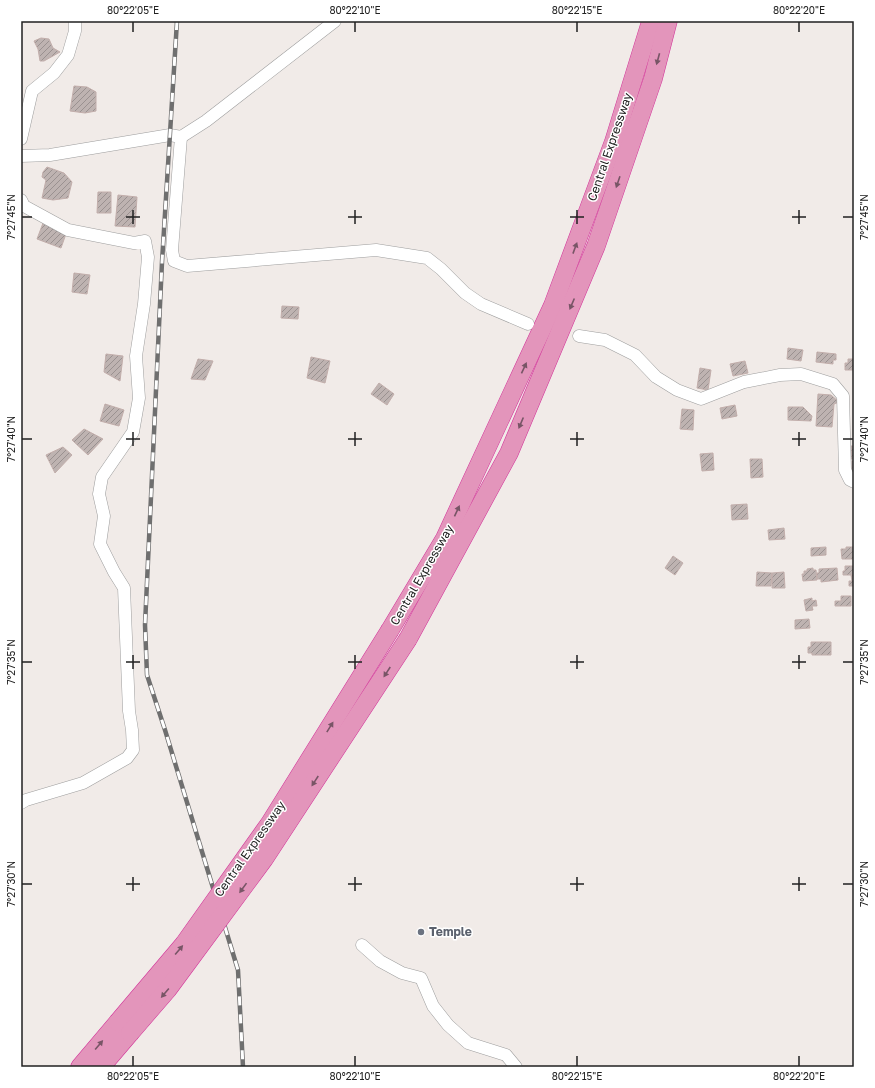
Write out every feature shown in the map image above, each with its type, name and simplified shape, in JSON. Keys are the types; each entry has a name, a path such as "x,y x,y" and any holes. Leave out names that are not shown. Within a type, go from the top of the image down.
{"highway":[{"name":"Central Expressway","path":"102,1067 124,1028 270,823 390,630 444,538 553,305 614,141 651,21"},
{"name":"Central Expressway","path":"80,1067 168,989 264,859 408,639 509,453 596,246 653,78 668,21"}],"street":[{"path":"21,139 32,92 54,73 68,55 75,31 75,21"},
{"path":"21,156 50,155 170,135 181,137 206,121 335,21"},
{"path":"181,137 172,250 174,261 187,266 376,250 427,258 441,269 465,293 481,304 528,324"},
{"path":"21,200 24,206 68,230 134,243 145,241 148,257 144,304 136,356 139,398 133,432 102,477 99,494 104,516 100,544 124,588 132,750 127,758 83,783 26,800 21,803"},
{"path":"579,336 605,340 635,355 656,376 677,390 701,399 744,382 780,375 801,374 833,384 843,396 845,470 850,480 854,482"},
{"path":"362,944 380,962 402,973 420,978 433,1006 448,1025 468,1043 506,1055 516,1067"}],"building":[{"path":"41,38 49,39 53,48 60,52 44,61 40,61 38,49 34,41"},
{"path":"74,86 87,87 96,92 96,111 85,113 70,111"},
{"path":"47,167 64,173 72,182 68,198 53,200 42,198 46,180 42,177 43,172"},
{"path":"98,192 111,192 111,213 97,213"},
{"path":"118,195 137,197 135,227 115,226"},
{"path":"43,223 67,231 61,248 37,239"},
{"path":"74,273 90,275 87,294 72,292"},
{"path":"282,306 299,307 298,319 281,318"},
{"path":"788,348 803,350 801,361 787,359"},
{"path":"817,352 836,354 836,360 833,360 833,364 816,362"},
{"path":"106,354 123,356 120,381 104,372"},
{"path":"311,357 330,361 325,383 307,378"},
{"path":"198,359 213,361 205,380 191,379"},
{"path":"848,359 854,359 854,370 845,370 845,363 848,363"},
{"path":"745,361 748,373 733,376 730,364"},
{"path":"700,368 711,370 708,390 697,388"},
{"path":"379,383 394,394 387,405 371,394"},
{"path":"818,394 831,395 839,402 834,404 832,427 816,426"},
{"path":"105,404 124,410 119,426 100,421"},
{"path":"735,405 737,416 722,419 720,408"},
{"path":"788,407 803,407 812,416 811,421 788,420"},
{"path":"682,409 694,410 693,430 680,429"},
{"path":"84,429 103,439 88,455 72,440"},
{"path":"851,446 854,446 854,459 851,459"},
{"path":"63,447 72,455 55,473 46,455"},
{"path":"713,453 714,470 702,471 700,454"},
{"path":"750,459 762,459 763,477 751,478"},
{"path":"852,461 854,461 854,475 852,475"},
{"path":"747,504 748,519 732,520 731,505"},
{"path":"784,528 785,539 769,540 768,530"},
{"path":"826,547 826,555 811,556 811,548"},
{"path":"846,547 854,547 854,559 842,559 841,549 846,549"},
{"path":"673,556 683,563 675,575 665,568"},
{"path":"845,566 854,566 854,575 843,575"},
{"path":"813,568 813,570 816,570 817,580 803,581 802,574 804,574 804,571"},
{"path":"837,568 838,580 821,582 821,579 817,579 819,569"},
{"path":"757,572 772,573 771,586 756,586"},
{"path":"784,572 785,588 772,588 772,573"},
{"path":"851,575 854,575 854,586 849,586 849,581 852,581"},
{"path":"841,596 851,596 851,606 835,606 835,601 841,601"},
{"path":"812,598 812,601 816,600 817,606 812,606 813,610 806,611 804,600"},
{"path":"809,619 810,628 795,629 795,620"},
{"path":"811,642 831,642 831,655 812,655 812,653 808,653 808,647 811,647"}],"railway":[{"path":"177,21 162,262 145,625 147,675 238,970 243,1067"}],"place":[{"name":"Temple","path":"421,932"}]}
